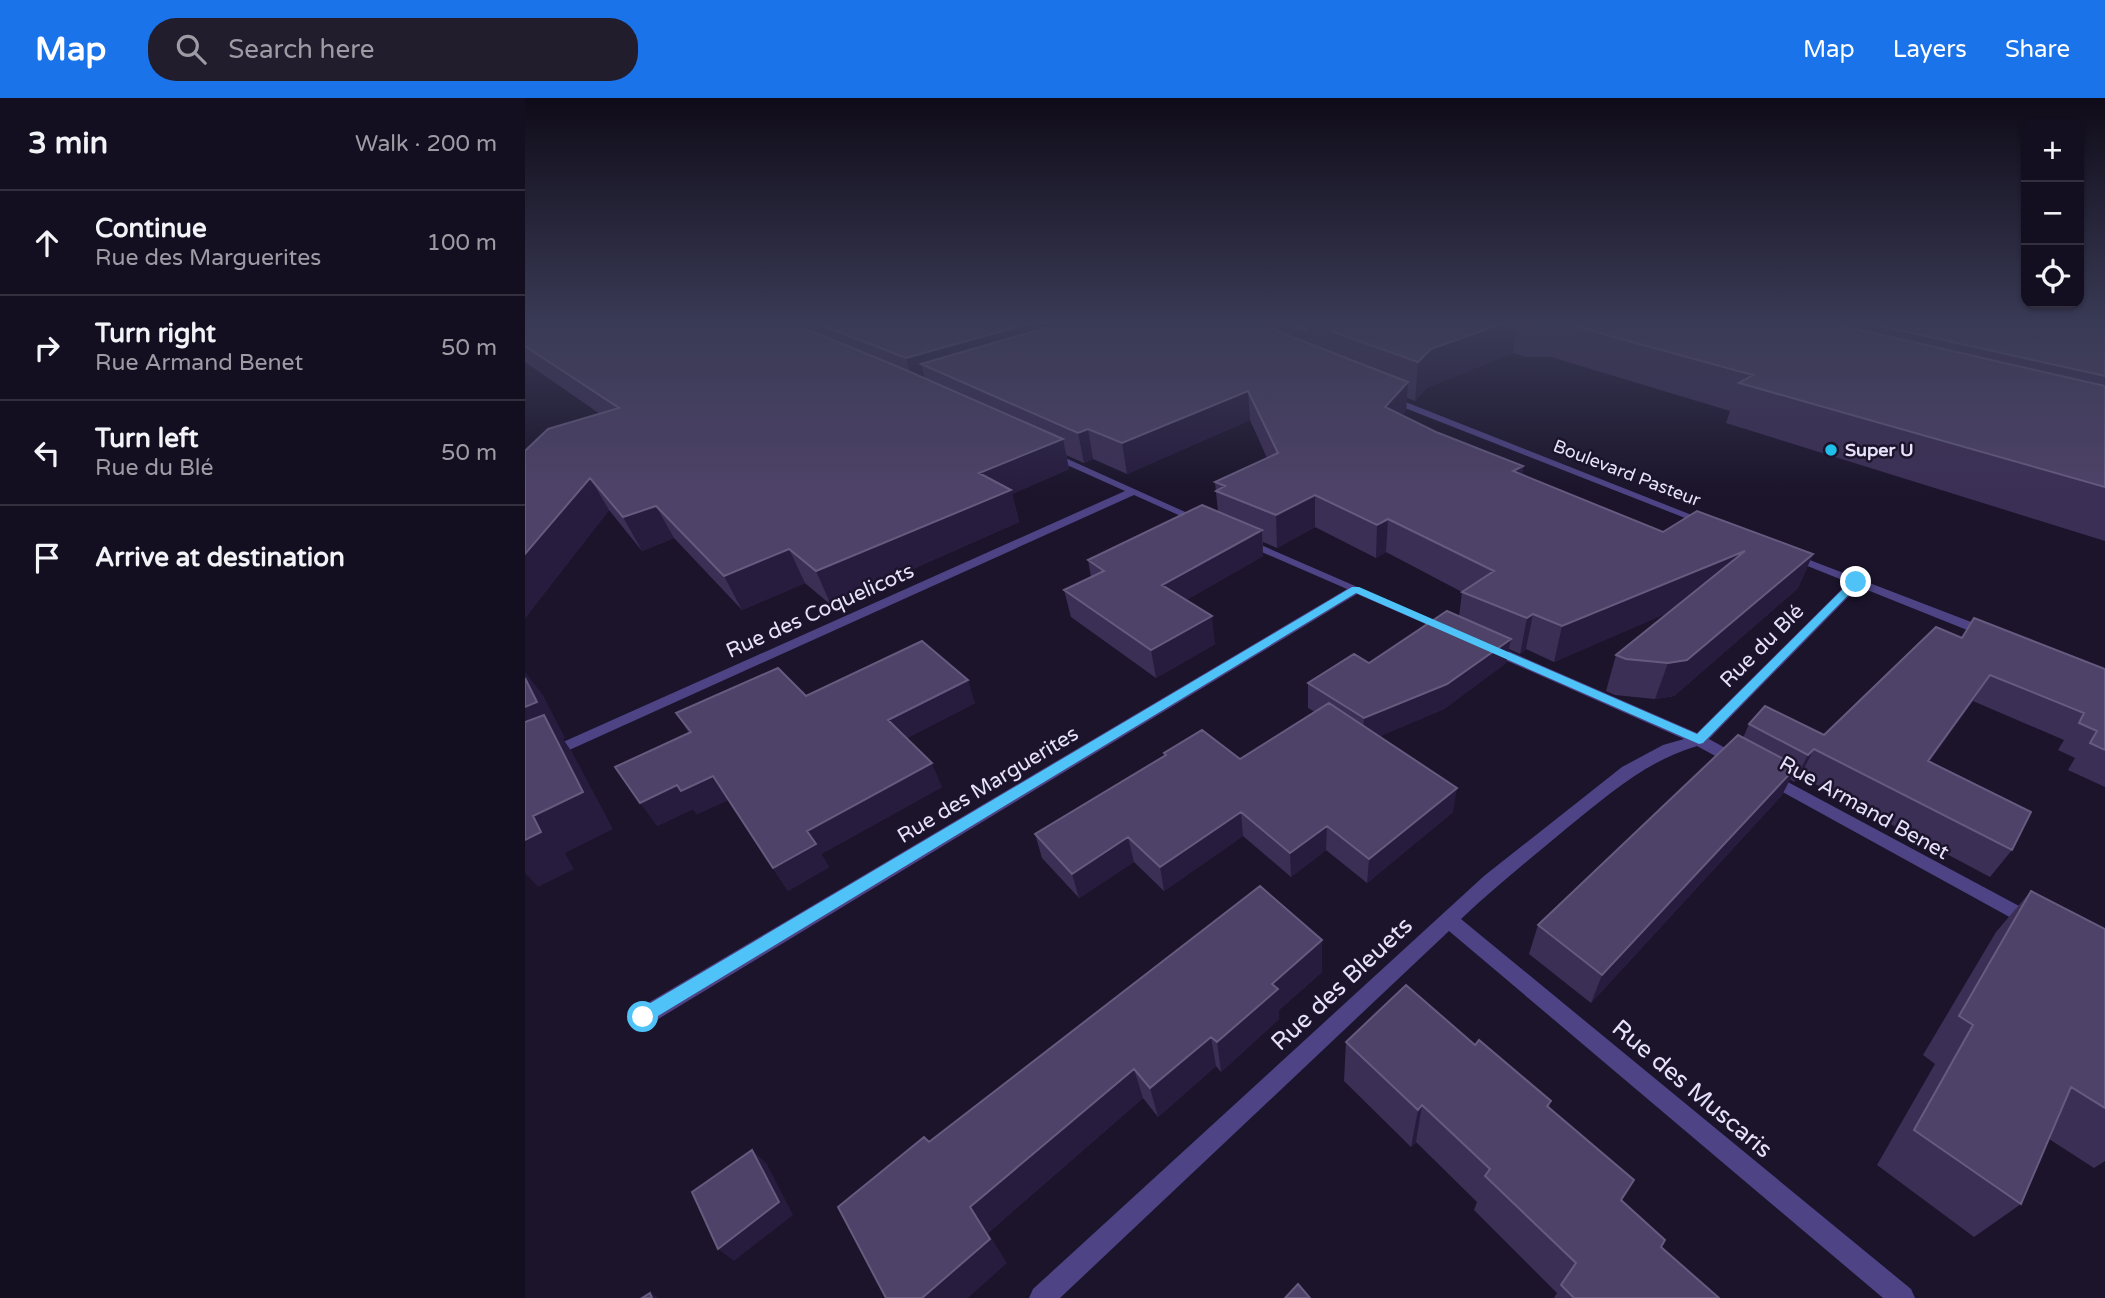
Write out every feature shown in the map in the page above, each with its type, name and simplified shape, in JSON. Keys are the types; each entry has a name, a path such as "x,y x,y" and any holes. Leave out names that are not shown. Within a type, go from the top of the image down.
{"street":[{"name":"Boulevard Pasteur","path":"1376,393 1715,526"},
{"path":"1035,447 1207,524"},
{"name":"Rue des Coquelicots","path":"525,765 1132,492"},
{"path":"1232,535 1455,632"},
{"path":"1778,551 1993,636"},
{"name":"Rue du Blé","path":"1699,740 1856,582"},
{"name":"Rue des Marguerites","path":"643,1017 1356,589"},
{"name":"Rue Armand Benet","path":"1480,643 1699,740 2045,929"},
{"name":"Rue des Bleuets","path":"1042,1298 1490,881 1627,771 1668,749 1699,740"},
{"name":"Rue des Muscaris","path":"1449,920 1902,1298"}],"building":[{"path":"577,380 928,380 1063,439 979,473 1011,490 816,571 789,549 724,576 656,506 623,517 590,478 525,554 525,451 548,429 619,408"},
{"path":"957,380 1403,380 1408,382 1385,407 1436,432 1523,466 1513,471 1663,532 1697,511 1813,554 1687,660 1668,663 1626,659 1616,655 1745,551 1562,626 1533,614 1527,618 1462,592 1494,571 1388,519 1377,525 1315,495 1276,515 1216,491 1225,486 1215,482 1278,453 1248,391 1122,443 1088,429 1078,433"},
{"path":"1744,380 2079,380 2105,386 2105,487 1739,383"},
{"path":"1202,505 1262,530 1162,585 1212,616 1151,650 1064,590 1104,571 1088,560"},
{"path":"1447,611 1511,639 1447,684 1364,718 1308,683 1354,654 1369,663"},
{"path":"1974,618 2105,669 2105,750 2090,743 2097,731 2079,723 2084,713 1990,675 1928,761 2031,812 2012,850 1814,749 1808,755 1749,724 1765,706 1824,735 1936,627 1962,638"},
{"path":"922,641 968,680 888,720 932,763 807,831 816,844 773,868 713,776 681,791 677,785 640,803 615,767 691,732 676,713 778,668 806,696"},
{"path":"525,678 537,702 525,707"},
{"path":"1329,703 1457,788 1369,859 1327,826 1290,853 1241,812 1160,867 1128,837 1072,874 1035,834 1166,755 1164,753 1202,730 1240,759"},
{"path":"544,715 583,792 533,816 541,832 525,840 525,722"},
{"path":"1738,735 1797,766 1602,975 1538,925"},
{"path":"1260,886 1322,940 1272,984 1278,989 1217,1042 1211,1037 1150,1088 1134,1069 970,1207 990,1239 922,1298 886,1298 838,1207 924,1137 929,1142"},
{"path":"2031,891 2105,929 2105,1108 2071,1087 2021,1204 1914,1130 1973,1025 1959,1016"},
{"path":"1406,985 1475,1045 1479,1040 1551,1101 1547,1106 1634,1180 1621,1200 1665,1240 1661,1247 1719,1298 1574,1298 1561,1285 1576,1263 1485,1176 1490,1169 1422,1105 1418,1110 1346,1042"},
{"path":"752,1150 779,1202 718,1249 692,1192"},
{"path":"1298,1284 1310,1298 1285,1298"}],"place":[{"name":"Super U","path":"1831,450"}],"route":[{"path":"643,1017 1356,589 1699,740 1856,582"}]}
